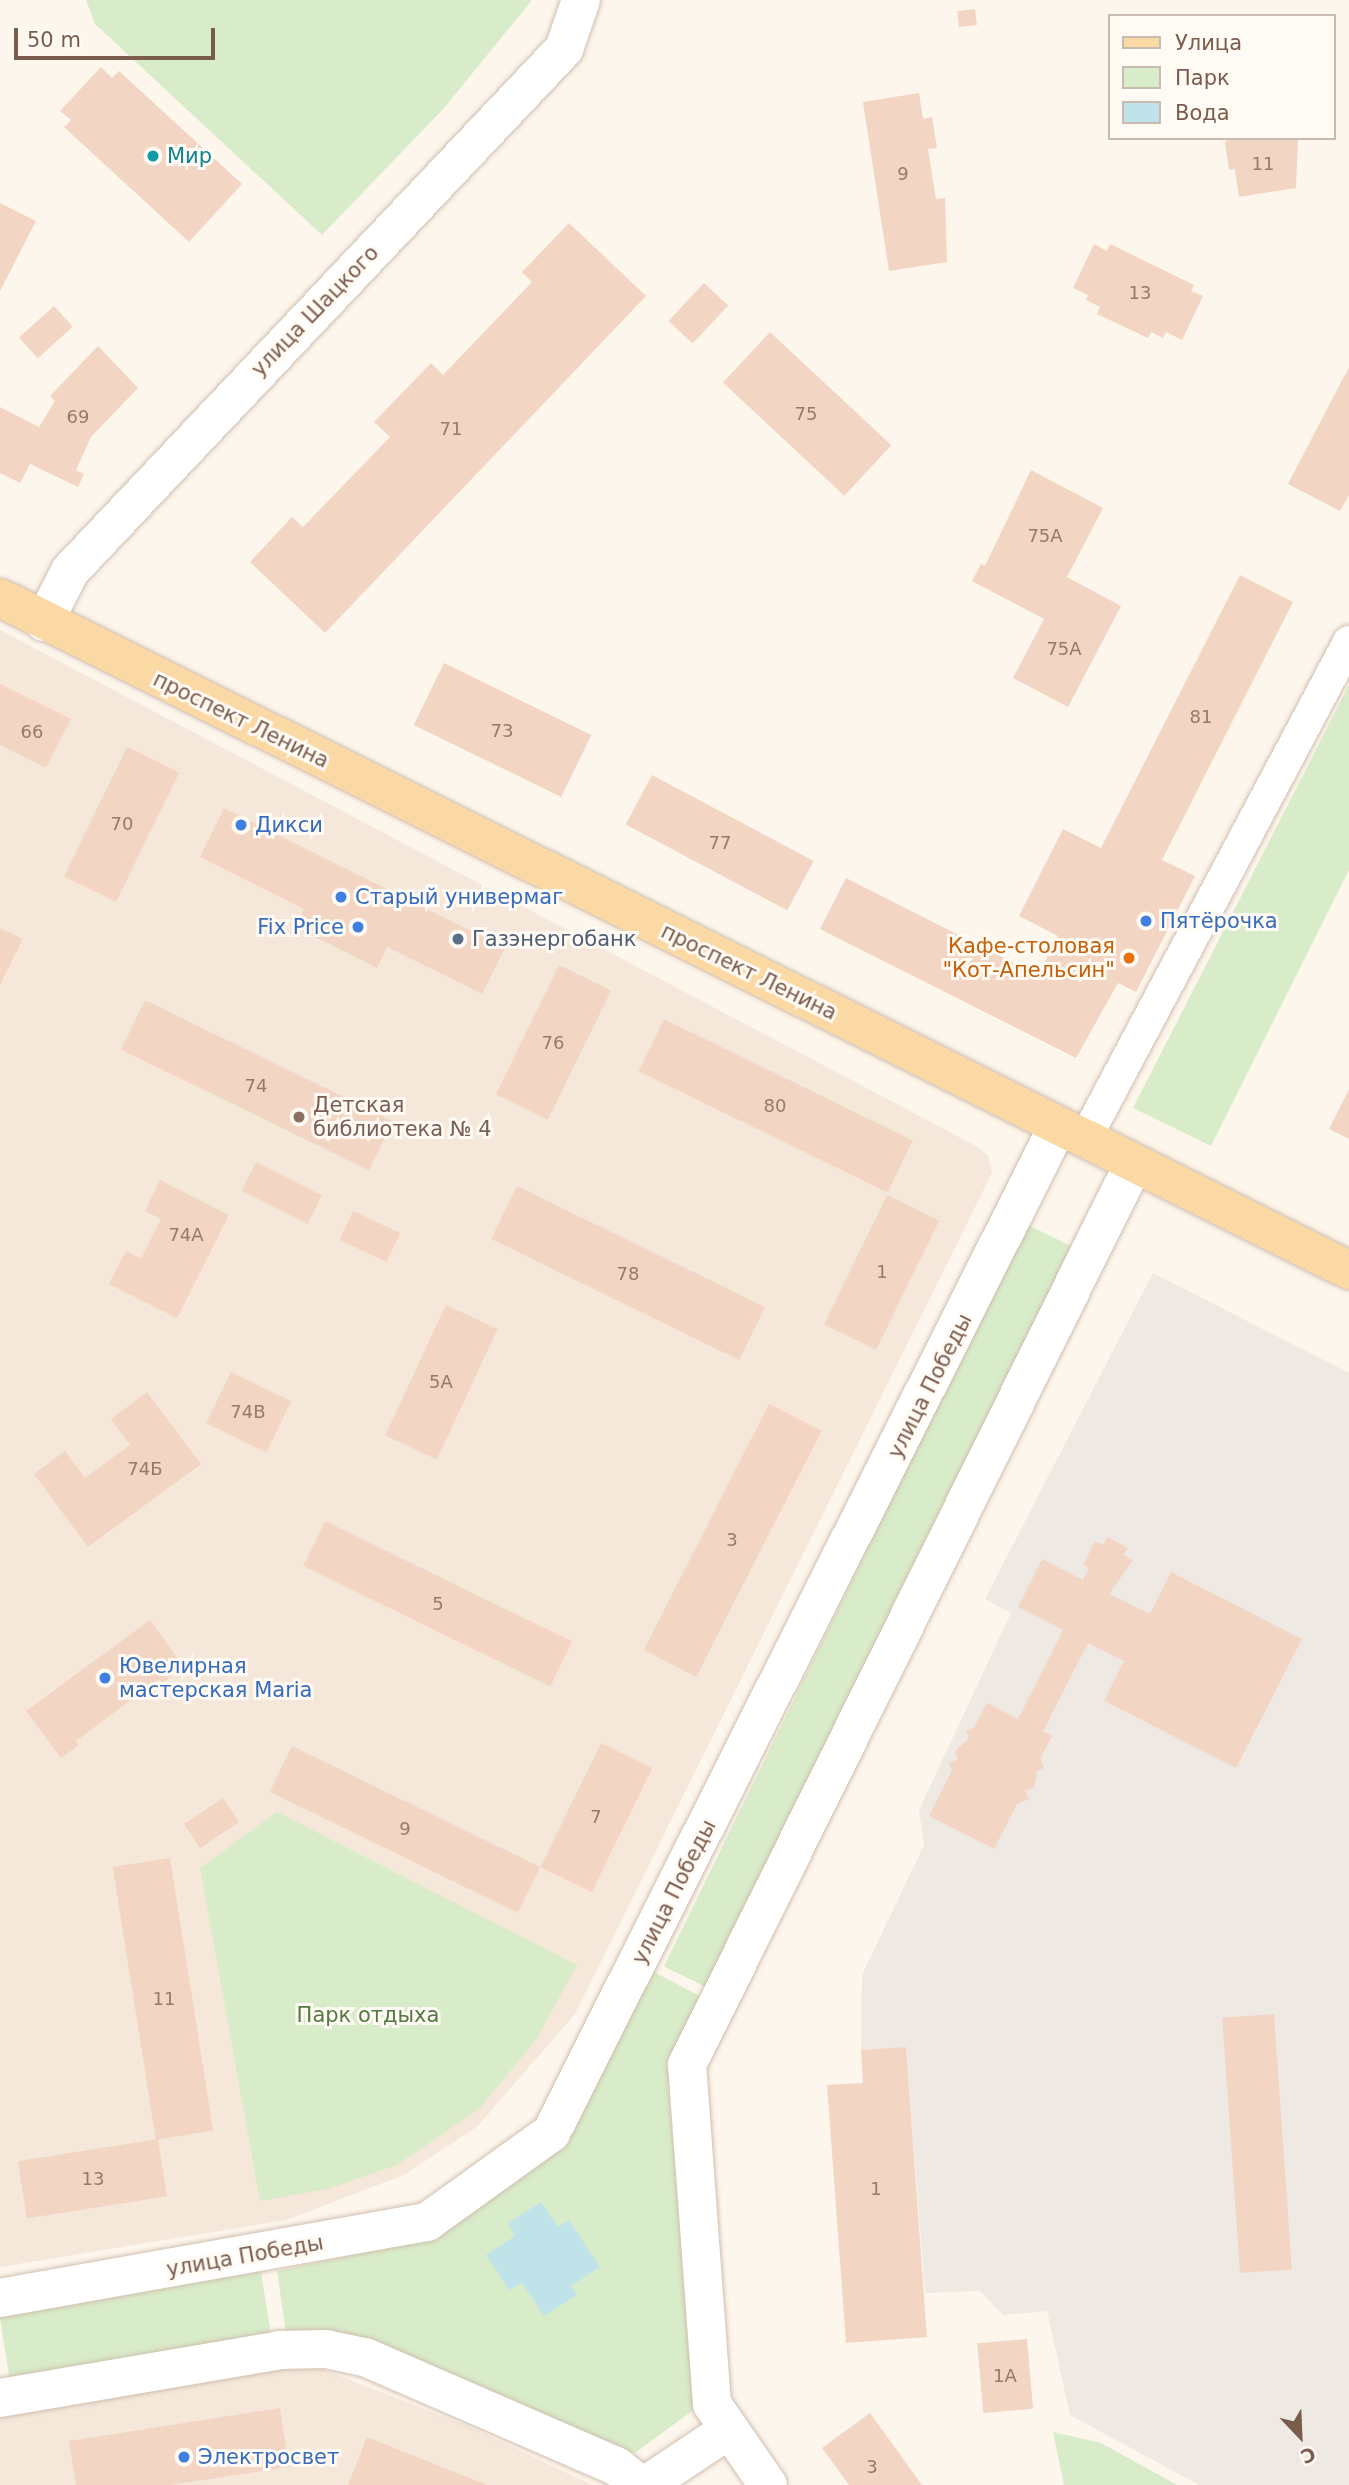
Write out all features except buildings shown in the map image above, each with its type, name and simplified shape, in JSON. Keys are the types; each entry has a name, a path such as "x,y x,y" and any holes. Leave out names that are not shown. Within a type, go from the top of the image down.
{"main road":[{"name":"проспект Ленина","path":"0,598 1349,1270"}],"street":[{"name":"улица Шацкого","path":"44,622 70,571 564,49 581,0"},
{"path":"1072,1132 1349,642"},
{"name":"улица Победы","path":"0,2298 427,2222 551,2133 1072,1132"},
{"path":"768,2485 727,2431 712,2404 687,2065 1134,1163"},
{"path":"0,2398 280,2350 326,2349 365,2357 617,2466 640,2485"},
{"path":"646,2485 727,2431"}],"shaded area":[{"path":"0,630 976,1146 988,1156 992,1173 575,2014 478,2126 404,2175 286,2220 0,2267"},
{"path":"1153,1273 1349,1373 1349,2485 1199,2485 1070,2415 1047,2311 1003,2315 980,2291 925,2293 906,2048 861,2050 862,1975 924,1845 919,1810 1011,1613 985,1599"},
{"path":"304,2362 470,2427 592,2485 0,2485 0,2410"}],"green space":[{"path":"86,0 532,0 445,107 322,235 95,24"},
{"path":"1349,685 1349,870 1211,1146 1133,1108"},
{"path":"1026,1224 1081,1251 719,1993 664,1966"},
{"name":"Парк отдыха","path":"277,1812 577,1965 536,2040 478,2110 397,2165 328,2189 260,2201 200,1868"},
{"path":"646,1968 702,1997 668,2086 696,2408 635,2453 335,2333 286,2333 277,2271 440,2236 554,2151"},
{"path":"261,2272 271,2336 9,2378 0,2313"},
{"path":"1053,2432 1101,2443 1177,2485 1064,2485"}],"water":[{"path":"541,2202 558,2227 569,2220 600,2267 571,2286 577,2295 544,2316 522,2283 509,2290 486,2255 515,2236 508,2223"}],"place":[{"name":"Мир","path":"153,156"},
{"name":"Дикси","path":"241,825"},
{"name":"Старый универмаг","path":"341,897"},
{"name":"Пятёрочка","path":"1146,921"},
{"name":"Fix Price","path":"358,927"},
{"name":"Газэнергобанк","path":"458,939"},
{"name":"Кафе-столовая \"Кот-Апельсин\"","path":"1129,958"},
{"name":"Детская библиотека № 4","path":"299,1117"},
{"name":"Ювелирная мастерская Maria","path":"105,1678"},
{"name":"Электросвет","path":"184,2457"}]}
